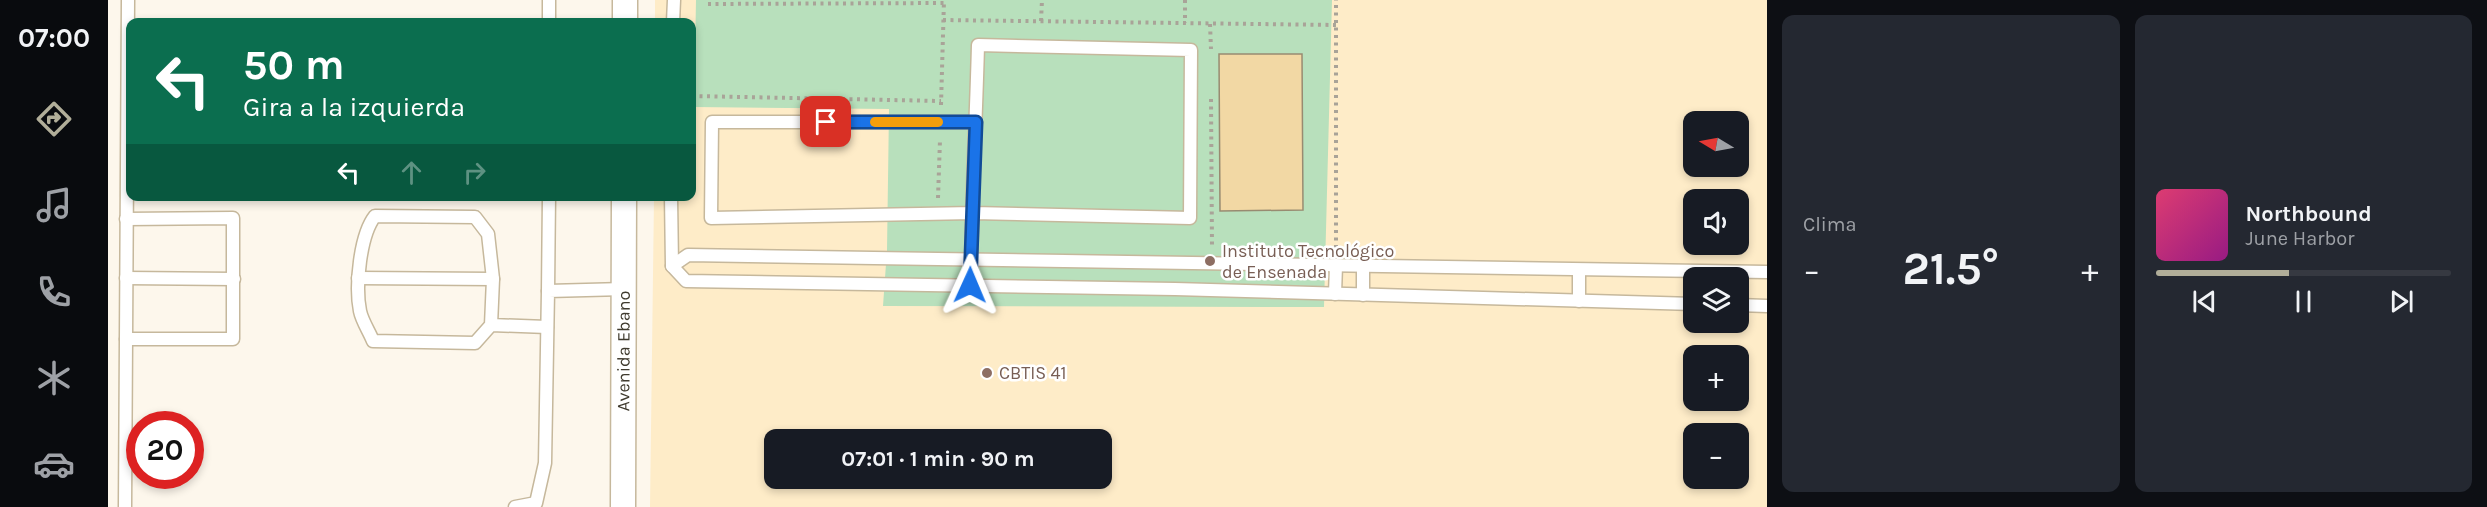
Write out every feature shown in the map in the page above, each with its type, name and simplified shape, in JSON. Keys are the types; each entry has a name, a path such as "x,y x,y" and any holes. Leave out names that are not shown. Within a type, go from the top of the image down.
{"street":[{"path":"625,0 625,18"},
{"name":"Avenida Ebano","path":"623,507 624,201"}],"lane":[{"path":"128,0 128,18"},
{"path":"549,0 549,18"},
{"path":"673,18 674,0"},
{"path":"970,285 973,213 976,122 978,45 1191,50 1191,218 973,213 711,218 712,122 976,122"},
{"path":"124,507 126,201"},
{"path":"515,507 536,503 545,463 549,201"},
{"path":"671,201 672,266 686,281 970,285 1683,304"},
{"path":"375,216 476,217 488,234 493,279 491,325 475,343 373,341 360,312 358,278 367,226 375,216"},
{"path":"126,219 233,218 234,279 233,339 126,339"},
{"path":"672,266 688,255 1767,272"},
{"path":"1335,294 1336,265"},
{"path":"1363,295 1364,266"},
{"path":"1578,301 1579,270"},
{"path":"126,278 234,279"},
{"path":"358,278 493,279"},
{"path":"548,291 624,289"},
{"path":"1749,305 1767,306"},
{"path":"491,325 548,327"}],"path":[{"path":"1041,21 1042,0"},
{"path":"1185,0 1185,23"},
{"path":"1336,0 1336,265"},
{"path":"708,4 944,3"},
{"path":"943,20 1336,25"},
{"path":"1210,23 1211,59"},
{"path":"1211,95 1212,263"},
{"path":"696,96 941,101"}],"shaded area":[{"name":"Instituto Tecnológico de Ensenada","path":"655,0 1767,0 1767,507 650,507 654,201 696,201 696,18 655,18"}],"green space":[{"path":"696,0 1332,0 1324,307 883,306 887,250 889,109 696,107"}],"building":[{"path":"1219,54 1302,54 1303,210 1220,211"}],"slow traffic":[{"path":"875,122 938,122"}],"place":[{"name":"Instituto Tecnológico de Ensenada","path":"1210,261"},
{"name":"CBTIS 41","path":"987,373"}],"route":[{"path":"826,122 976,122 970,285"}]}
